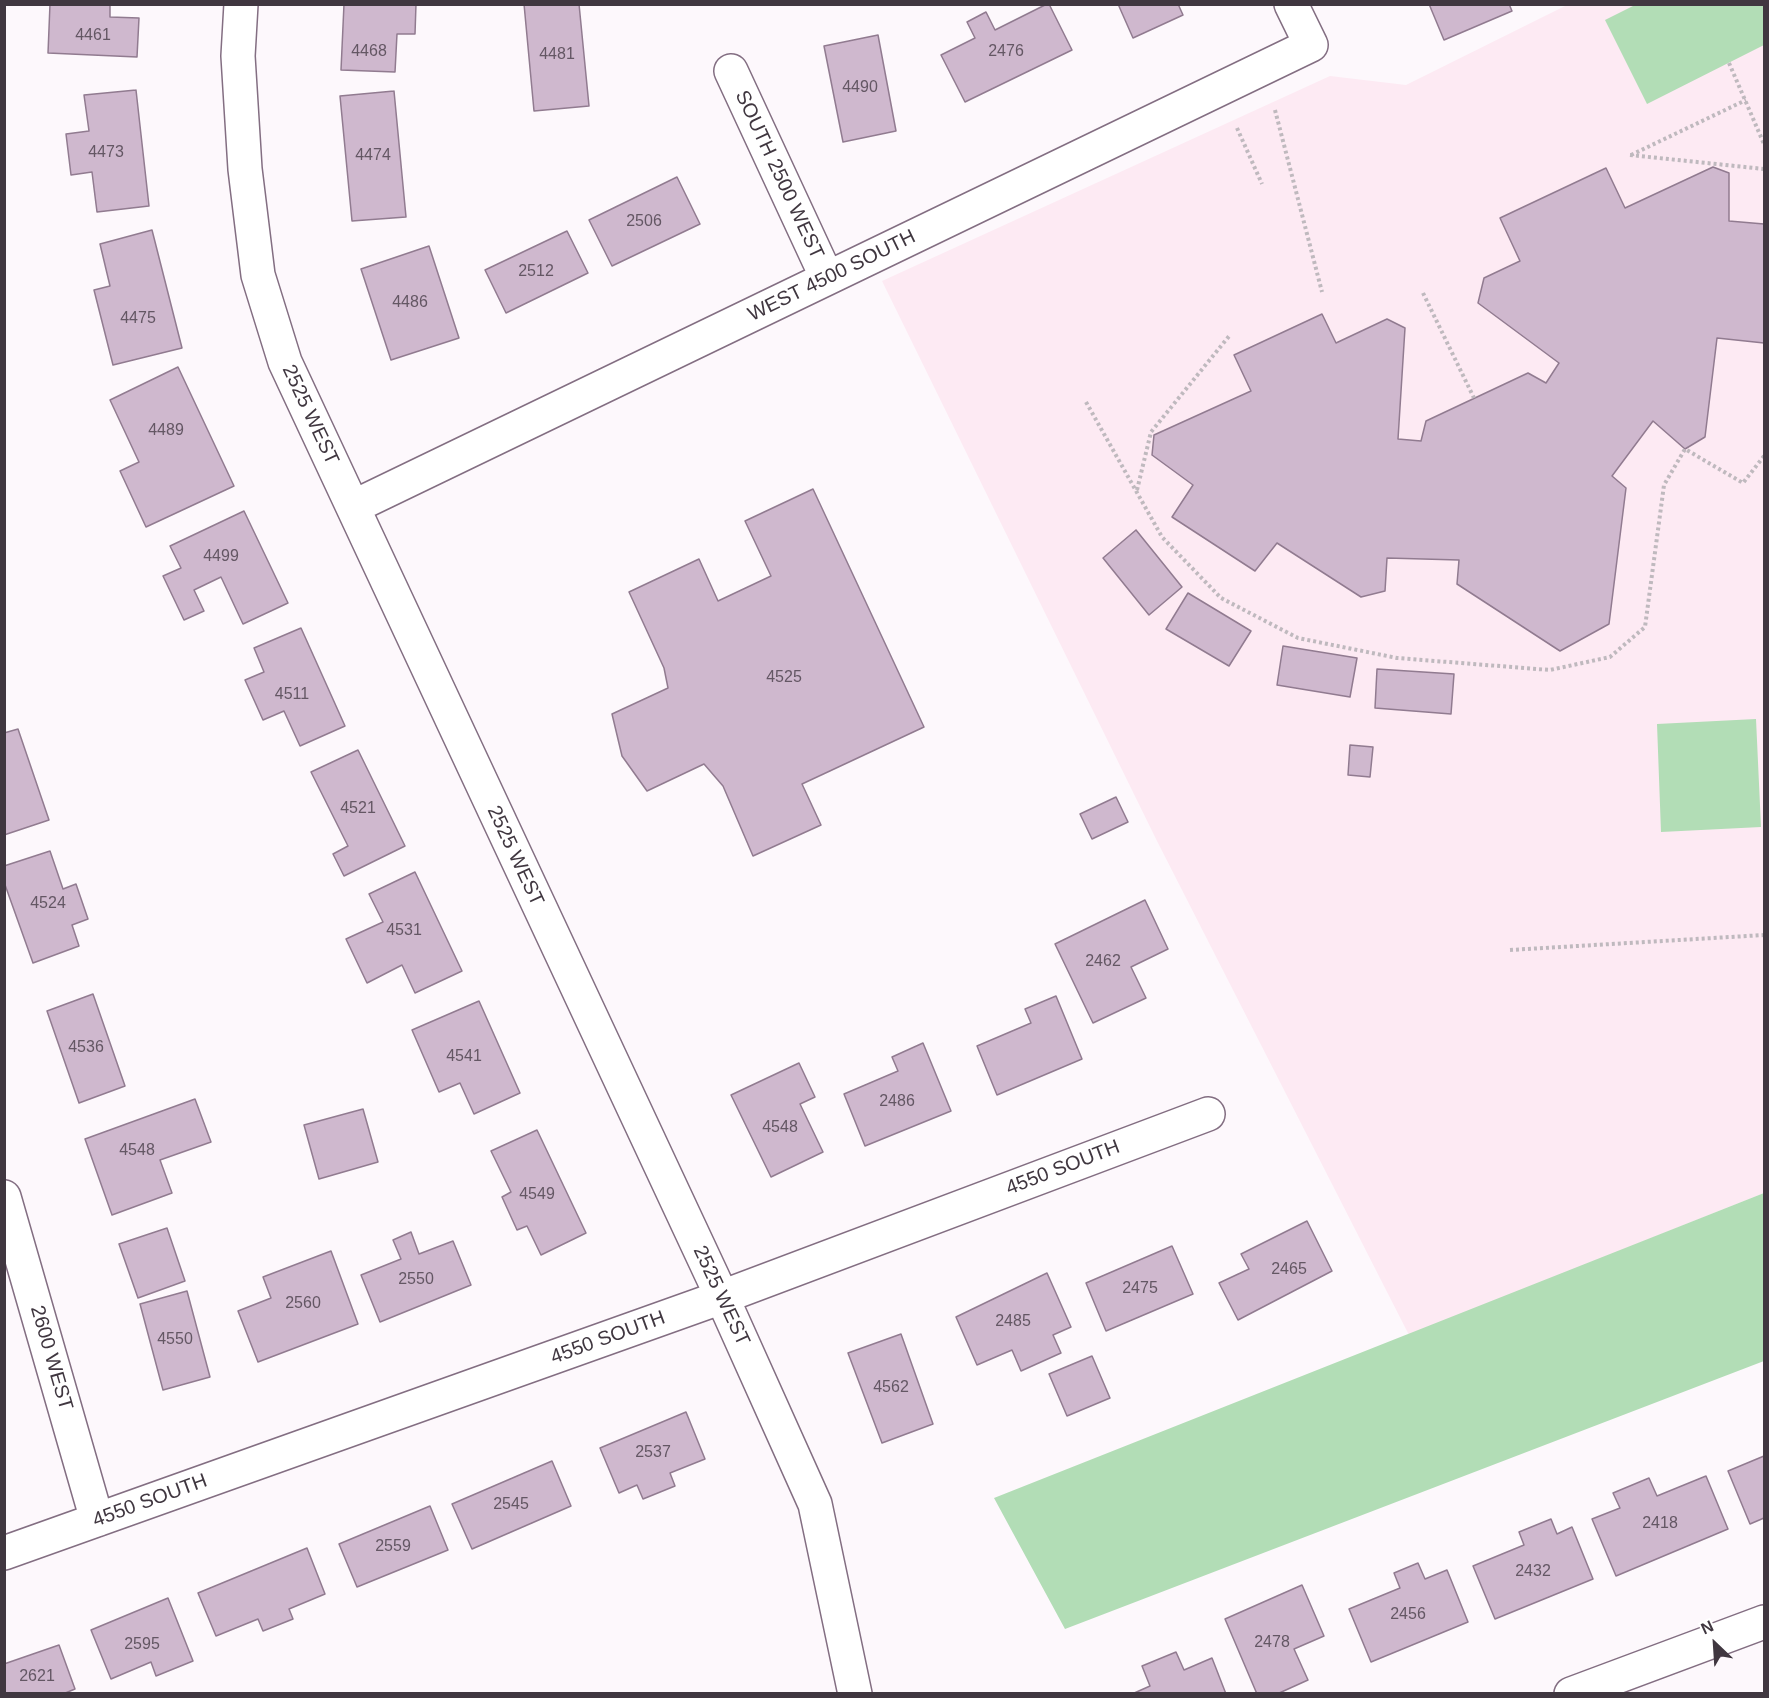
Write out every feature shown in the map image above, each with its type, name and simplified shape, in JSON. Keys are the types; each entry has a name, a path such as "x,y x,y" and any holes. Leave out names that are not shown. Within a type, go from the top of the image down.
{"street":[{"name":"2525 WEST","path":"241,4 238,56 245,169 258,275 285,362 722,1298 814,1504 855,1694"},
{"name":"WEST 4500 SOUTH","path":"352,507 1311,45 1291,4"},
{"name":"SOUTH 2500 WEST","path":"731,71 827,278"},
{"name":"4550 SOUTH","path":"4,1553 722,1298 1208,1114"},
{"name":"2600 WEST","path":"4,1197 97,1520"},
{"path":"1571,1694 1764,1622"}],"path":[{"path":"1729,63 1764,144"},
{"path":"1746,100 1630,155 1764,169"},
{"path":"1275,110 1322,292"},
{"path":"1237,128 1262,184"},
{"path":"1423,293 1474,398"},
{"path":"1136,491 1151,432 1230,335"},
{"path":"1086,402 1162,537 1221,598 1298,638 1397,658 1550,670 1610,657 1645,627 1664,485 1685,449 1743,483 1764,456"},
{"path":"1510,950 1764,935"}],"shaded area":[{"path":"1567,5 1764,5 1764,1193 1409,1335 1157,841 882,281 1330,76 1406,85"}],"green space":[{"path":"1637,4 1764,5 1764,45 1647,104 1605,20"},
{"path":"1756,719 1761,827 1661,832 1657,724"},
{"path":"1764,1193 1764,1361 1065,1629 994,1498"}],"building":[{"path":"50,4 110,4 110,17 139,18 137,57 48,53"},
{"path":"344,4 416,4 415,34 397,34 395,72 341,70"},
{"path":"524,4 579,4 589,106 534,111"},
{"path":"1047,4 1072,50 965,102 941,55 975,38 967,22 986,12 995,30"},
{"path":"1118,4 1178,4 1183,15 1133,38"},
{"path":"1429,4 1509,4 1512,11 1444,40"},
{"path":"878,35 896,131 843,142 824,46"},
{"path":"136,90 149,206 97,212 92,172 71,175 66,134 89,131 84,95"},
{"path":"394,91 406,217 352,221 340,96"},
{"path":"1713,167 1729,173 1729,221 1764,224 1764,343 1717,338 1705,437 1685,449 1653,421 1612,476 1626,488 1609,624 1560,651 1457,584 1459,560 1387,558 1385,591 1361,597 1277,543 1255,571 1172,517 1193,485 1152,455 1154,435 1251,391 1234,355 1322,314 1336,343 1387,319 1405,328 1398,439 1421,441 1426,421 1528,373 1546,383 1559,363 1478,303 1484,278 1520,261 1500,218 1606,168 1625,208"},
{"path":"677,177 700,224 612,266 589,220"},
{"path":"152,230 182,348 113,365 94,290 110,286 100,244"},
{"path":"567,231 588,273 506,313 485,270"},
{"path":"429,246 459,338 391,360 361,269"},
{"path":"178,367 234,486 146,527 120,471 139,462 110,400"},
{"path":"813,489 924,727 802,784 821,825 753,856 723,786 704,764 647,791 622,756 612,714 668,688 664,668 629,592 699,559 718,601 771,576 745,521"},
{"path":"244,511 288,603 243,624 221,577 194,590 204,611 184,620 163,576 181,568 170,546"},
{"path":"1136,530 1182,587 1149,615 1103,558"},
{"path":"1188,593 1251,631 1229,666 1166,629"},
{"path":"301,628 345,726 300,746 284,711 263,720 245,680 264,672 254,648"},
{"path":"1283,646 1357,658 1350,697 1277,685"},
{"path":"1377,669 1454,674 1451,714 1375,708"},
{"path":"18,729 49,820 4,835 4,733"},
{"path":"1350,745 1373,747 1370,777 1348,775"},
{"path":"358,750 405,846 344,876 333,854 348,846 311,772"},
{"path":"1116,797 1128,822 1092,839 1080,814"},
{"path":"50,851 63,889 76,884 88,919 72,925 79,946 33,963 4,882 4,866"},
{"path":"415,872 462,971 415,993 402,965 367,983 346,939 383,922 369,894"},
{"path":"1145,900 1168,949 1131,967 1146,998 1093,1023 1055,944"},
{"path":"93,994 125,1086 79,1103 47,1011"},
{"path":"1056,996 1082,1059 997,1095 977,1046 1031,1023 1025,1009"},
{"path":"479,1001 520,1093 474,1114 460,1083 439,1092 412,1030"},
{"path":"923,1043 951,1111 865,1146 844,1094 898,1071 892,1057"},
{"path":"799,1063 815,1097 800,1104 823,1152 771,1177 731,1095"},
{"path":"195,1099 211,1142 160,1160 172,1193 112,1215 85,1139"},
{"path":"363,1109 378,1162 319,1179 304,1125"},
{"path":"537,1130 586,1233 541,1255 527,1226 517,1230 502,1197 511,1192 491,1151"},
{"path":"1307,1221 1332,1271 1238,1320 1219,1283 1249,1269 1241,1254"},
{"path":"167,1228 185,1281 138,1298 119,1244"},
{"path":"411,1232 419,1254 453,1241 471,1285 380,1322 361,1275 401,1259 393,1240"},
{"path":"1172,1246 1193,1294 1106,1331 1086,1283"},
{"path":"331,1251 358,1324 258,1362 238,1311 271,1298 263,1277"},
{"path":"1047,1273 1071,1327 1053,1335 1061,1353 1021,1371 1012,1350 977,1365 956,1317"},
{"path":"187,1291 210,1377 163,1390 140,1304"},
{"path":"901,1334 933,1424 882,1443 848,1353"},
{"path":"1092,1356 1110,1398 1067,1416 1049,1374"},
{"path":"686,1412 705,1459 670,1473 675,1486 643,1499 637,1485 619,1493 600,1448"},
{"path":"1764,1456 1764,1518 1750,1524 1728,1471"},
{"path":"552,1461 571,1506 472,1549 452,1504"},
{"path":"1706,1476 1728,1529 1616,1576 1592,1519 1620,1508 1613,1493 1649,1478 1657,1496"},
{"path":"430,1506 448,1550 357,1587 339,1544"},
{"path":"1551,1519 1557,1534 1572,1527 1593,1579 1495,1619 1473,1566 1524,1545 1519,1532"},
{"path":"307,1548 325,1594 289,1609 293,1619 263,1631 258,1619 216,1636 198,1593"},
{"path":"1418,1563 1425,1579 1447,1570 1468,1622 1371,1662 1349,1609 1400,1588 1394,1573"},
{"path":"1302,1585 1324,1636 1294,1649 1308,1680 1277,1694 1257,1694 1225,1619"},
{"path":"168,1598 193,1661 156,1676 151,1662 111,1679 91,1630"},
{"path":"59,1645 75,1689 63,1694 4,1694 4,1664"},
{"path":"1176,1652 1184,1670 1212,1658 1226,1694 1132,1694 1150,1686 1142,1666"}]}
